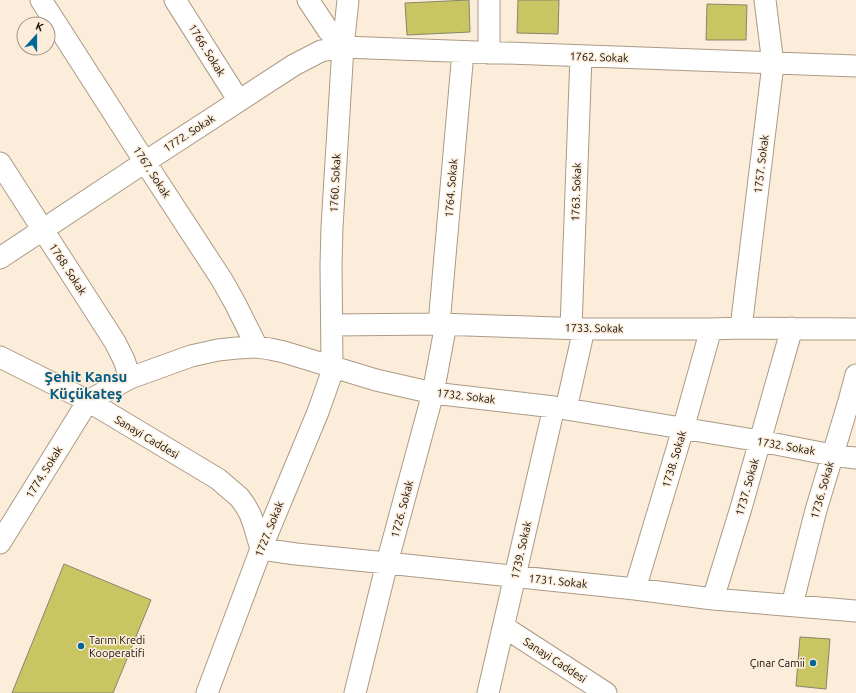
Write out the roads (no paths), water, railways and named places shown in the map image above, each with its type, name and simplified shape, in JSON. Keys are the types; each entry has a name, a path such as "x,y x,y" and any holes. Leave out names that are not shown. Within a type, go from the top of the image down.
{"street":[{"name":"1767. Sokak","path":"41,0 222,280 257,347"},
{"name":"1766. Sokak","path":"176,0 239,101"},
{"path":"308,0 328,30 343,47"},
{"name":"1760. Sokak","path":"332,366 332,227 343,47 348,0"},
{"path":"489,0 489,53"},
{"name":"1757. Sokak","path":"741,328 773,64 765,0"},
{"name":"1772. Sokak","path":"0,258 307,57 321,51 343,47"},
{"name":"1762. Sokak","path":"343,47 856,66"},
{"name":"1764. Sokak","path":"442,324 463,52"},
{"name":"1763. Sokak","path":"577,329 581,56"},
{"name":"1768. Sokak","path":"0,163 115,342 124,360 130,378"},
{"name":"1733. Sokak","path":"332,325 442,324 577,329 856,329"},
{"name":"1726. Sokak","path":"355,693 433,393 442,324"},
{"name":"1737. Sokak","path":"713,598 741,508 792,328"},
{"name":"1739. Sokak","path":"488,693 515,576 560,408 577,329"},
{"name":"1738. Sokak","path":"634,589 683,428 711,329"},
{"name":"1732. Sokak","path":"88,401 130,378 169,364 218,350 257,347 284,352 376,380 433,393 560,408 856,458"},
{"name":"Sanayi Caddesi","path":"0,357 88,401 218,479 239,497 250,514 261,549"},
{"name":"1727. Sokak","path":"207,693 261,549 318,412 330,378 332,366"},
{"name":"1736. Sokak","path":"792,605 810,531 856,376"},
{"name":"1774. Sokak","path":"0,543 88,401"},
{"name":"1731. Sokak","path":"261,549 713,598 856,611"},
{"name":"Sanayi Caddesi","path":"504,627 606,693"}],"place":[{"name":"Tarım Kredi Kooperatifi","path":"81,646"},
{"name":"Çınar Camii","path":"813,663"}],"district":[{"name":"Şehit Kansu Küçükateş","path":"86,386"}]}
